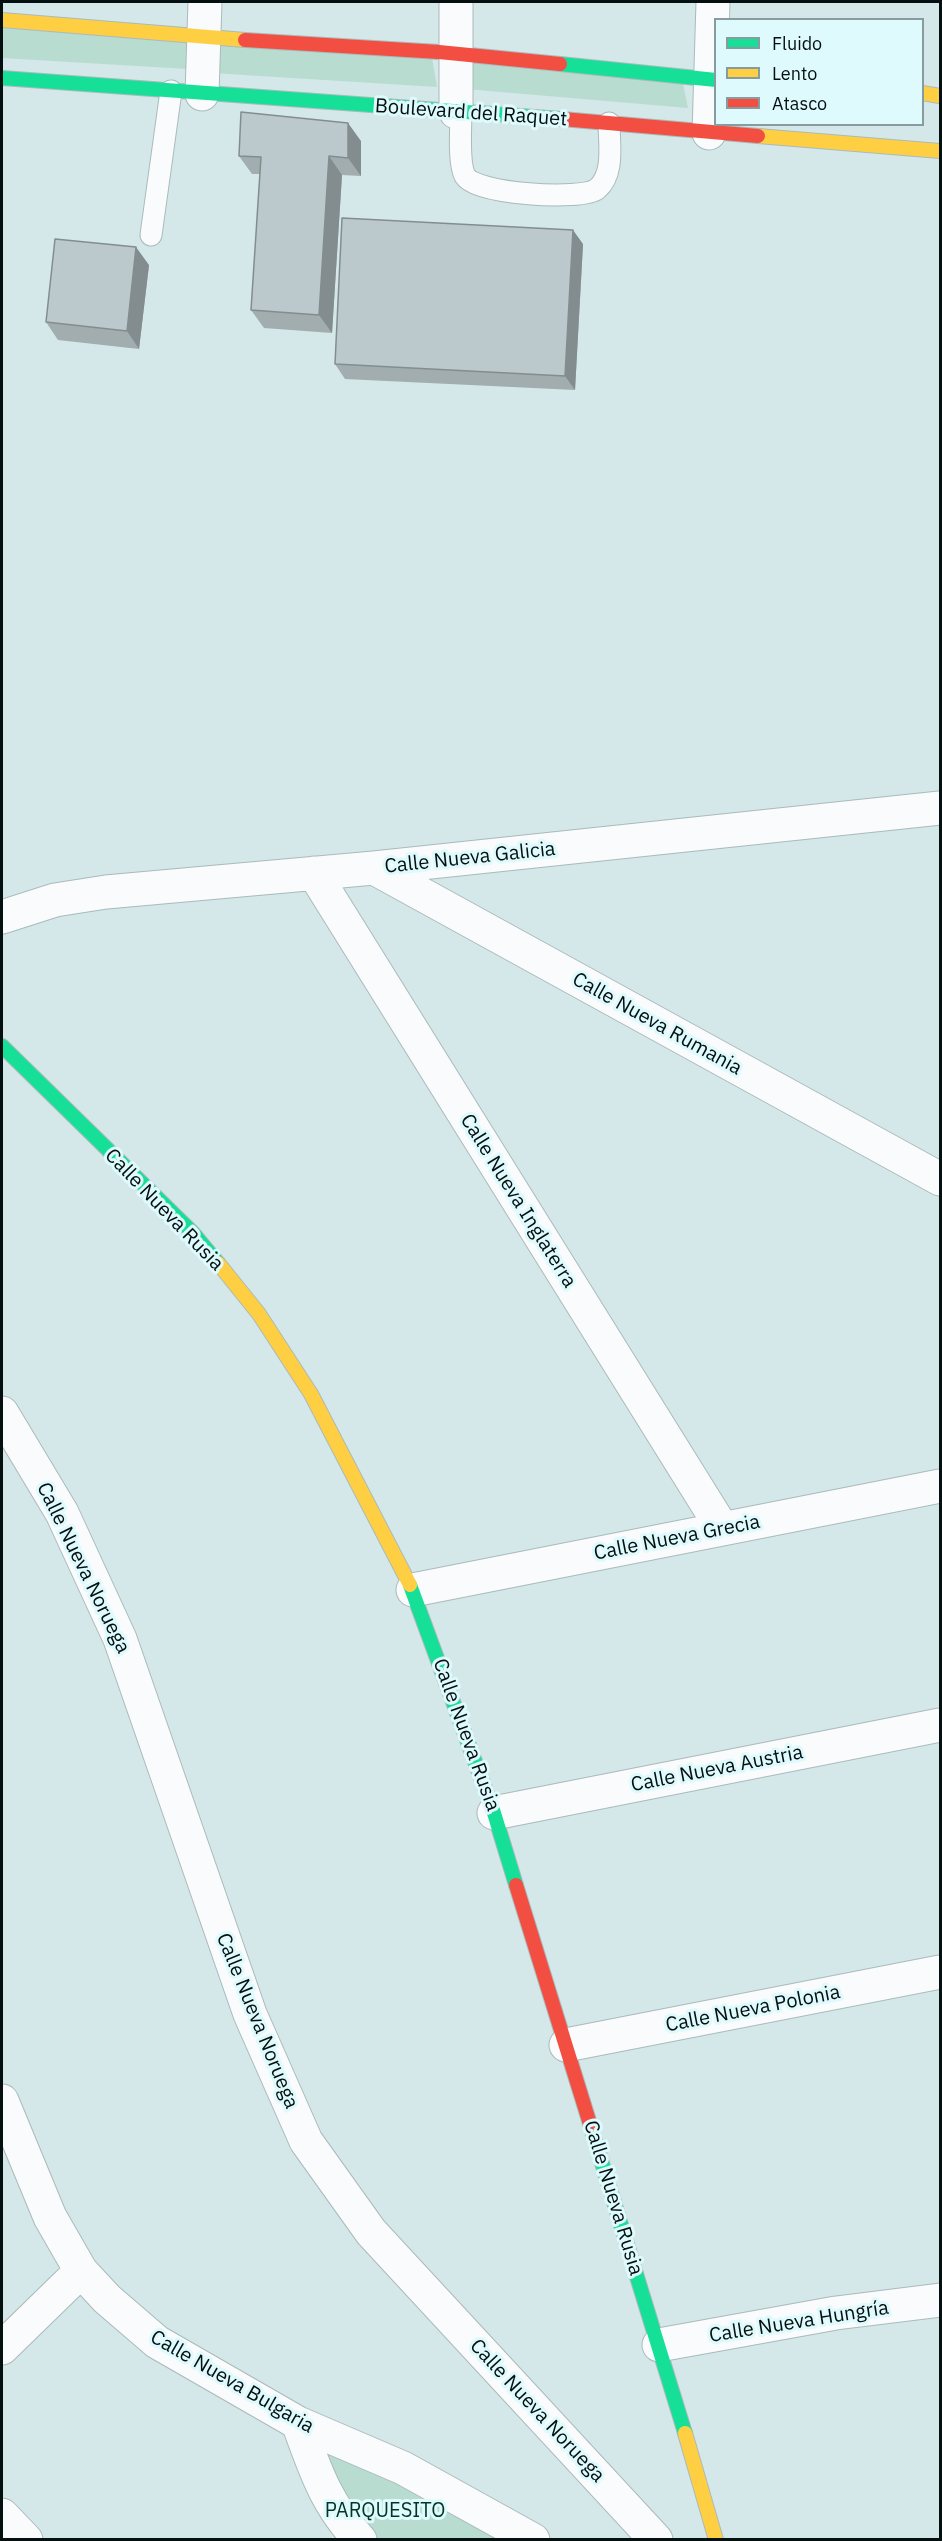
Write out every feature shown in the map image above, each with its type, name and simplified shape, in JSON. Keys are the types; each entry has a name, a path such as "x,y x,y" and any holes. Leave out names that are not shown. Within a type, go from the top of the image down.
{"street":[{"path":"187,92 205,38 205,2"},
{"path":"456,2 459,112"},
{"path":"709,133 714,80 713,2"},
{"path":"2,20 205,38 456,54 714,80"},
{"name":"Boulevard del Raquet","path":"2,78 609,123 940,152"},
{"path":"924,93 940,96"},
{"name":"Calle Nueva Galicia","path":"2,917 55,900 106,892 374,868 940,808"},
{"name":"Calle Nueva Rumania","path":"374,868 940,1179"},
{"name":"Calle Nueva Inglaterra","path":"314,873 722,1528"},
{"name":"Calle Nueva Rusia","path":"2,1046 193,1233 260,1314 311,1394 413,1590 494,1813 659,2345 716,2540"},
{"name":"Calle Nueva Noruega","path":"2,1413 62,1513 120,1639 250,2014 306,2141 371,2232 656,2540"},
{"name":"Calle Nueva Grecia","path":"413,1590 940,1486"},
{"name":"Calle Nueva Austria","path":"494,1813 940,1725"},
{"name":"Calle Nueva Polonia","path":"566,2045 940,1972"},
{"name":"Calle Nueva Bulgaria","path":"2,2101 50,2217 81,2271 107,2299 157,2342 298,2423 403,2468 533,2540"},
{"path":"2,2348 81,2271"},
{"name":"Calle Nueva Hungría","path":"659,2345 836,2313 940,2300"},
{"path":"298,2423 327,2498 343,2522 360,2540"}],"lane":[{"path":"152,235 187,92"},
{"path":"459,112 463,166 465,176 470,181 480,186 545,195 584,194 597,189 609,165 609,123"}],"green space":[{"path":"2,26 188,40 188,69 2,58"},
{"path":"212,44 432,58 437,87 212,73"},
{"path":"464,59 681,74 688,108 466,89"},
{"name":"PARQUESITO","path":"311,2437 496,2539 375,2539 353,2521"}],"building":[{"path":"241,112 348,123 348,158 329,156 319,315 251,310 261,157 239,156"},
{"path":"342,218 573,230 565,376 335,364"},
{"path":"55,239 136,247 127,331 46,322"}],"traffic: fast":[{"path":"560,64 714,80"},
{"path":"2,78 562,119"},
{"path":"2,1046 193,1233 218,1263"},
{"path":"410,1585 494,1813 516,1885"},
{"path":"590,2124 685,2433"}],"traffic: slow":[{"path":"2,20 245,40"},
{"path":"924,93 940,96"},
{"path":"758,136 940,151"},
{"path":"218,1263 259,1314 311,1394 410,1585"},
{"path":"685,2433 716,2540"}],"traffic: jam":[{"path":"245,40 439,52 560,64"},
{"path":"562,119 758,136"},
{"path":"516,1885 590,2124"}]}
